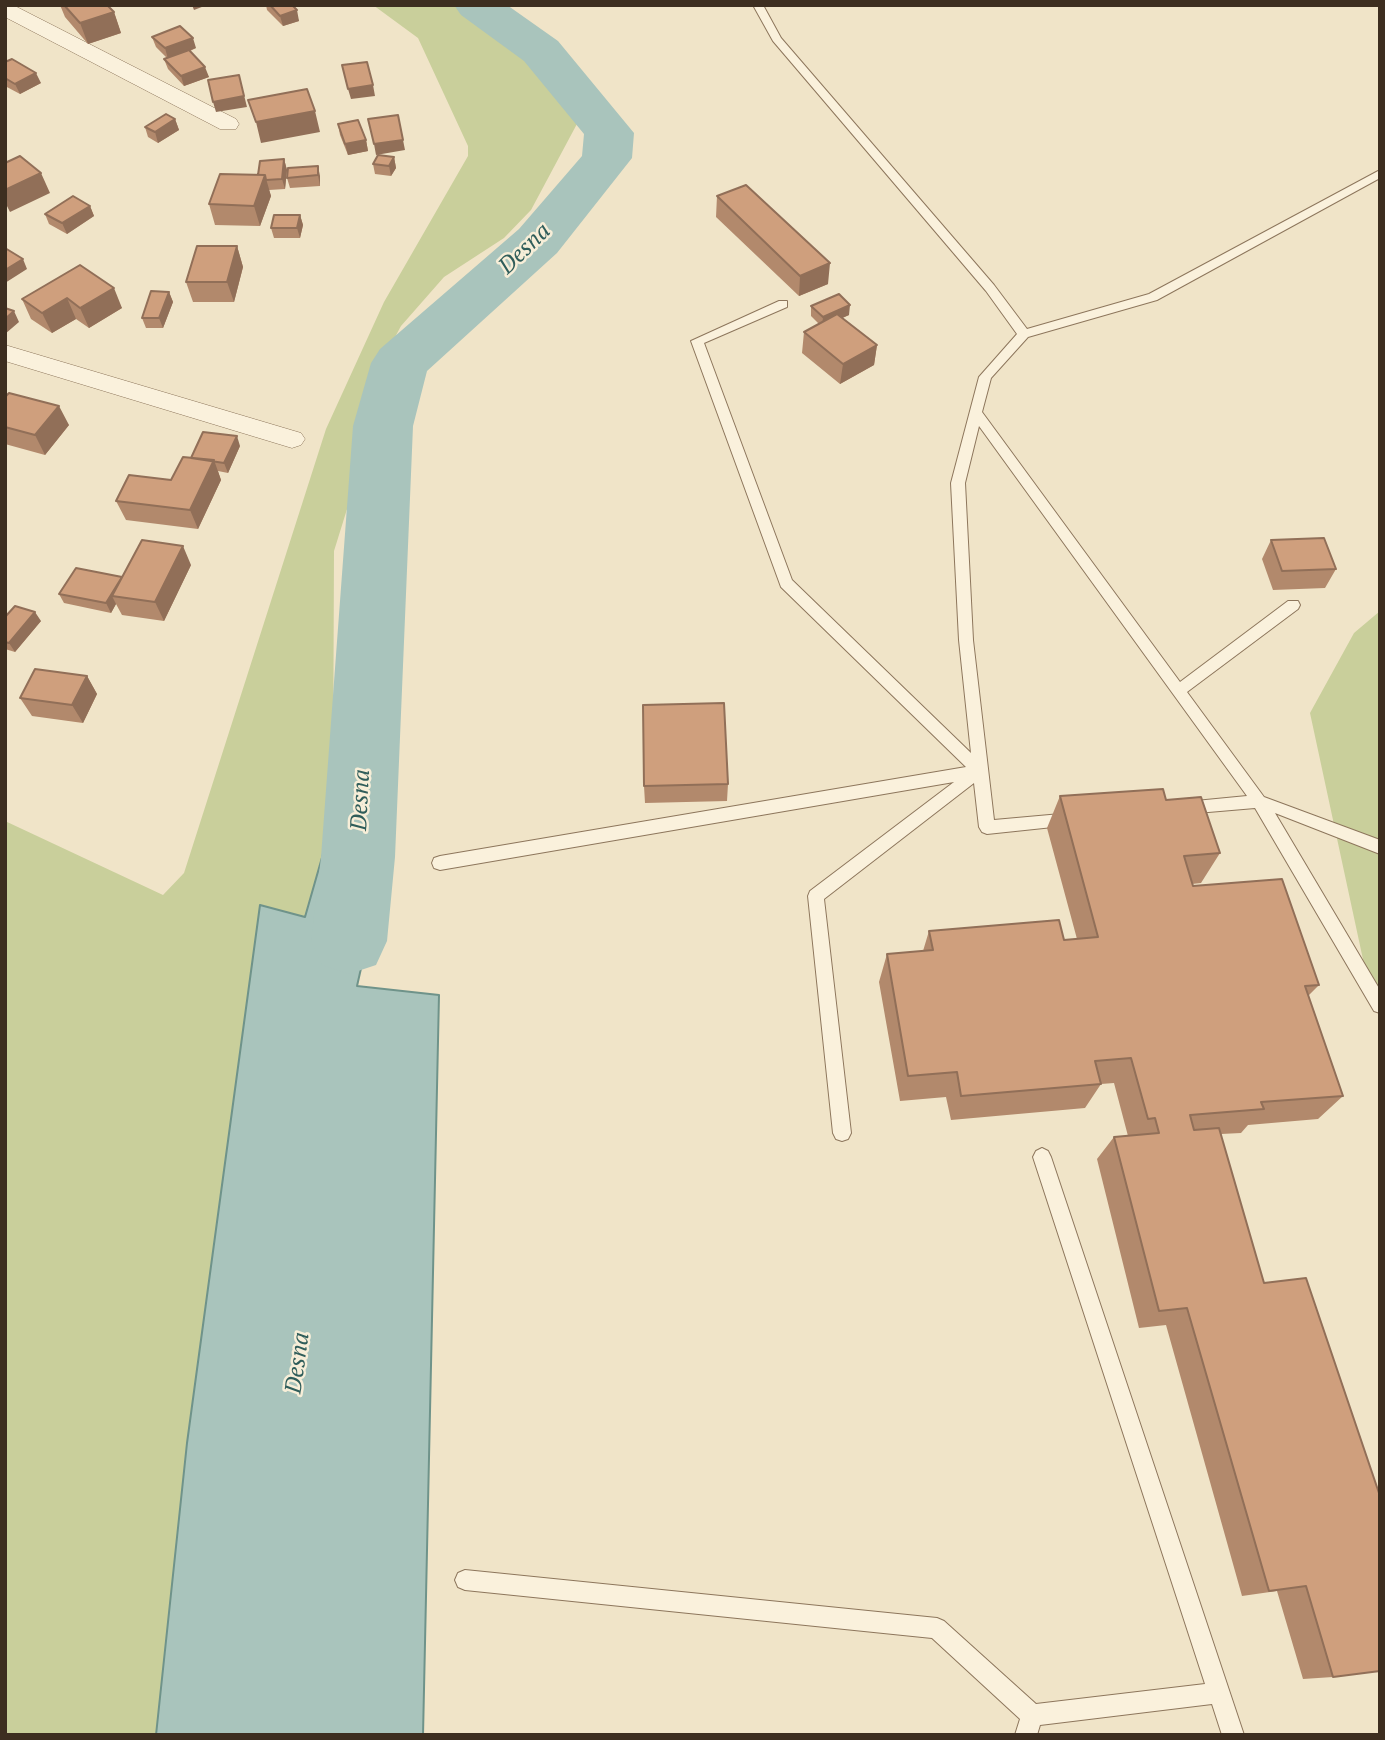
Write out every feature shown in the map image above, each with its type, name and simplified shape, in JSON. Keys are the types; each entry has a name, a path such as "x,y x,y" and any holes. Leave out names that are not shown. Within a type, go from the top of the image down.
{"street":[{"path":"5,9 228,124"},
{"path":"5,353 292,439"}],"lane":[{"path":"758,5 776,39 990,288 1024,334"},
{"path":"1082,818 987,827 967,640 958,484 985,377 1024,334 1153,297 1380,173"},
{"path":"783,303 697,341 786,583 981,771"},
{"path":"976,413 1259,801 1380,1006"},
{"path":"1178,691 1293,605"},
{"path":"440,863 981,771"},
{"path":"842,1133 817,895 981,771"},
{"path":"1164,810 1259,801 1380,846"},
{"path":"1042,1157 1233,1735"},
{"path":"465,1580 937,1628 1029,1725 1219,1693"}],"green space":[{"path":"373,5 493,5 534,43 558,71 574,103 578,122 531,210 504,238 444,277 401,326 374,381 361,464 334,551 333,784 323,854 305,917 261,905 187,1443 156,1735 5,1735 5,821 163,895 184,873 326,429 384,302 468,156 468,146 418,38"},
{"path":"1380,611 1380,1015 1370,992 1310,713 1354,633"}],"water":[{"path":"393,828 357,986 439,995 423,1735 156,1735 187,1443 260,905 305,917 323,854"}],"building":[{"path":"64,5 107,5 114,12 80,23"},
{"path":"270,5 292,5 297,10 280,16"},
{"path":"180,26 193,38 165,48 152,37"},
{"path":"189,50 205,67 181,76 164,59"},
{"path":"12,59 36,73 15,84 5,78 5,62"},
{"path":"367,62 373,85 348,89 342,65"},
{"path":"239,75 244,96 213,102 208,80"},
{"path":"307,89 315,111 256,122 248,100"},
{"path":"166,114 175,119 155,132 145,127"},
{"path":"398,115 403,140 374,144 368,119"},
{"path":"358,120 366,140 345,144 338,124"},
{"path":"378,155 394,157 389,166 373,164"},
{"path":"20,156 41,173 5,190 5,163"},
{"path":"284,159 282,179 266,180 265,175 258,175 260,161"},
{"path":"318,166 318,175 287,178 288,168"},
{"path":"220,174 265,175 254,206 209,204"},
{"path":"746,185 830,263 800,276 717,196"},
{"path":"73,196 90,206 62,223 45,214"},
{"path":"274,215 300,215 297,228 271,228"},
{"path":"197,246 237,246 227,282 186,282"},
{"path":"5,248 23,259 5,270"},
{"path":"80,265 114,288 80,308 67,298 42,313 22,299"},
{"path":"151,291 169,292 159,318 142,318"},
{"path":"839,294 850,305 823,317 811,306"},
{"path":"5,308 14,311 5,319"},
{"path":"837,314 877,345 843,364 804,332"},
{"path":"9,393 59,406 35,435 5,427 5,397"},
{"path":"203,432 237,436 224,463 191,458"},
{"path":"183,457 214,460 190,510 116,501 129,475 171,480"},
{"path":"1324,538 1336,569 1282,571 1271,540"},
{"path":"142,540 183,546 155,602 112,596"},
{"path":"76,568 122,577 106,603 59,594"},
{"path":"15,606 35,612 9,643 5,642 5,617"},
{"path":"35,669 87,676 72,705 20,698"},
{"path":"724,703 728,784 644,786 643,705"},
{"path":"1163,789 1166,800 1201,797 1220,853 1184,856 1193,886 1282,879 1319,985 1305,986 1343,1096 1261,1102 1264,1109 1190,1115 1194,1130 1219,1128 1264,1283 1306,1278 1380,1496 1380,1671 1333,1677 1306,1586 1269,1591 1187,1308 1159,1311 1114,1137 1159,1133 1155,1118 1148,1119 1131,1058 1095,1061 1101,1084 961,1096 957,1072 908,1076 887,954 933,950 929,931 1059,920 1064,940 1098,937 1060,796"}],"waterway":[{"name":"Desna","path":"349,941 358,857 383,426 400,363 538,241 607,158 609,133 541,51 477,5"}]}
